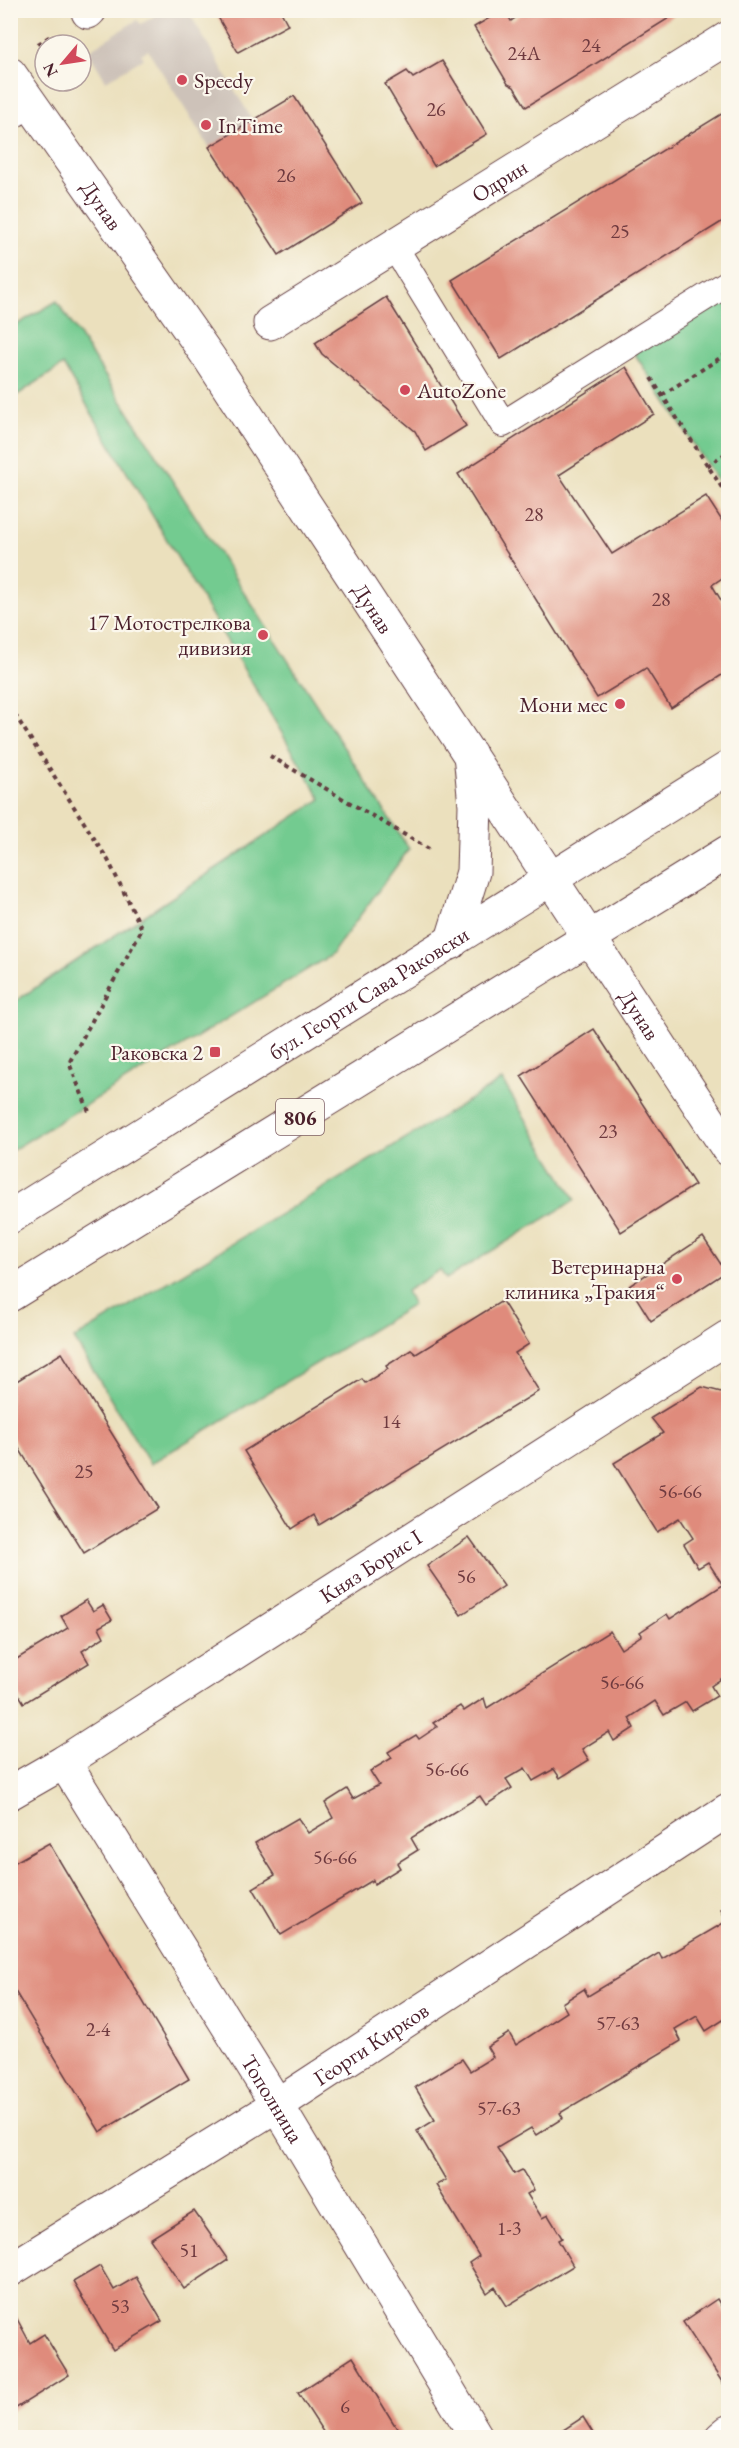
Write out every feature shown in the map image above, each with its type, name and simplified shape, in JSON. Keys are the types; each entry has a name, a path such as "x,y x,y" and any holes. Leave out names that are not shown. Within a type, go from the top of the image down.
{"main road":[{"name":"Одрин","path":"270,323 729,38"},
{"name":"Дунав","path":"20,62 21,110 210,359 729,1149"},
{"path":"451,943 473,873 475,805 470,754"},
{"name":"бул. Георги Сава Раковски","path":"10,1217 729,768"},
{"name":"806","path":"10,1295 729,852"},
{"name":"Княз Борис I","path":"10,1793 64,1762 729,1337"},
{"name":"Тополница","path":"64,1762 277,2105 477,2438"},
{"name":"Георги Кирков","path":"10,2270 277,2105 729,1810"},
{"path":"721,2438 729,2432"}],"lane":[{"path":"394,246 503,424 729,283"}],"path":[{"path":"20,62 89,11"},
{"path":"629,345 706,466 729,497"},
{"path":"662,395 729,352"},
{"path":"706,466 729,452"},
{"path":"10,707 108,860 142,929 69,1063 90,1114"},
{"path":"270,756 438,854"}],"shaded area":[{"path":"163,11 188,11 253,121 209,147 148,50 141,54 144,58 106,81 93,59 93,48 137,20 141,24"}],"green space":[{"path":"728,283 728,497 629,345"},
{"path":"57,301 409,849 331,955 11,1151 11,1004 321,799 63,365 11,399 11,328"},
{"path":"502,1080 575,1200 446,1279 440,1270 406,1291 413,1305 150,1464 74,1339"}],"building":[{"path":"214,10 280,10 288,25 238,52"},
{"path":"503,10 511,21 527,10 682,10 526,107 514,87 508,84 474,27"},
{"path":"442,61 487,134 434,166 385,84 407,71 413,78"},
{"path":"294,96 362,203 279,255 209,147"},
{"path":"728,110 728,218 501,359 452,280"},
{"name":"AutoZone","path":"386,297 466,426 426,451 415,431 322,354 315,343"},
{"path":"626,367 654,414 559,475 612,554 706,496 728,530 728,574 712,585 728,612 728,671 671,708 646,668 597,698 458,474"},
{"path":"594,1029 695,1185 621,1232 521,1076"},
{"name":"Ветеринарна клиника „Тракия“","path":"703,1237 726,1272 651,1321 629,1286"},
{"path":"502,1301 529,1344 515,1353 539,1391 319,1525 314,1515 292,1529 244,1451 362,1379 365,1383 388,1369 386,1366 411,1350 416,1354"},
{"path":"62,1353 158,1508 84,1553 10,1434 10,1385"},
{"path":"728,1371 728,1674 711,1686 717,1696 692,1711 686,1702 664,1715 655,1701 629,1718 634,1728 614,1741 609,1732 582,1749 589,1760 560,1778 554,1769 533,1781 525,1768 506,1779 512,1788 486,1805 480,1796 411,1838 418,1850 397,1863 400,1868 374,1884 373,1880 281,1935 253,1888 275,1875 255,1843 298,1818 308,1833 333,1818 325,1803 347,1789 353,1799 379,1785 370,1771 392,1758 388,1752 416,1735 419,1739 437,1727 433,1723 460,1706 464,1711 484,1698 487,1708 610,1631 621,1649 642,1635 640,1632 667,1614 670,1619 723,1585 708,1562 698,1568 684,1544 693,1538 680,1518 657,1532 614,1463 663,1433 651,1418 702,1387 721,1392 725,1390 725,1374"},
{"path":"469,1537 504,1586 461,1615 427,1566"},
{"path":"86,1600 93,1611 103,1605 112,1620 99,1627 104,1637 82,1651 89,1663 24,1703 10,1680 10,1663 68,1628 61,1616"},
{"path":"49,1843 189,2079 100,2132 10,1983 10,1865"},
{"path":"728,1905 728,2017 706,2031 697,2016 675,2029 681,2041 560,2113 563,2118 536,2135 531,2128 497,2148 514,2174 522,2170 534,2190 527,2194 542,2218 548,2215 562,2238 558,2240 573,2266 507,2306 495,2287 487,2293 469,2263 479,2256 436,2185 446,2180 417,2131 435,2120 415,2087 462,2059 470,2071 493,2057 487,2047 509,2033 516,2045 567,2012 562,2003 584,1989 588,1996 659,1953 662,1959 727,1921 721,1910"},
{"path":"194,2211 228,2260 184,2289 150,2239"},
{"path":"100,2266 114,2290 136,2277 162,2321 113,2350 73,2282"},
{"path":"717,2299 728,2317 728,2387 726,2388 683,2322"},
{"path":"16,2317 30,2343 44,2334 69,2375 10,2412 10,2320"},
{"path":"353,2357 403,2438 327,2438 298,2393"},
{"path":"583,2417 596,2438 551,2438"}],"place":[{"name":"Speedy","path":"182,80"},
{"name":"InTime","path":"206,125"},
{"name":"AutoZone","path":"405,390"},
{"name":"17 Мотострелкова дивизия","path":"263,635"},
{"name":"Мони мес","path":"620,704"},
{"name":"Раковска 2","path":"215,1052"},
{"name":"Ветеринарна клиника „Тракия“","path":"677,1279"}]}
